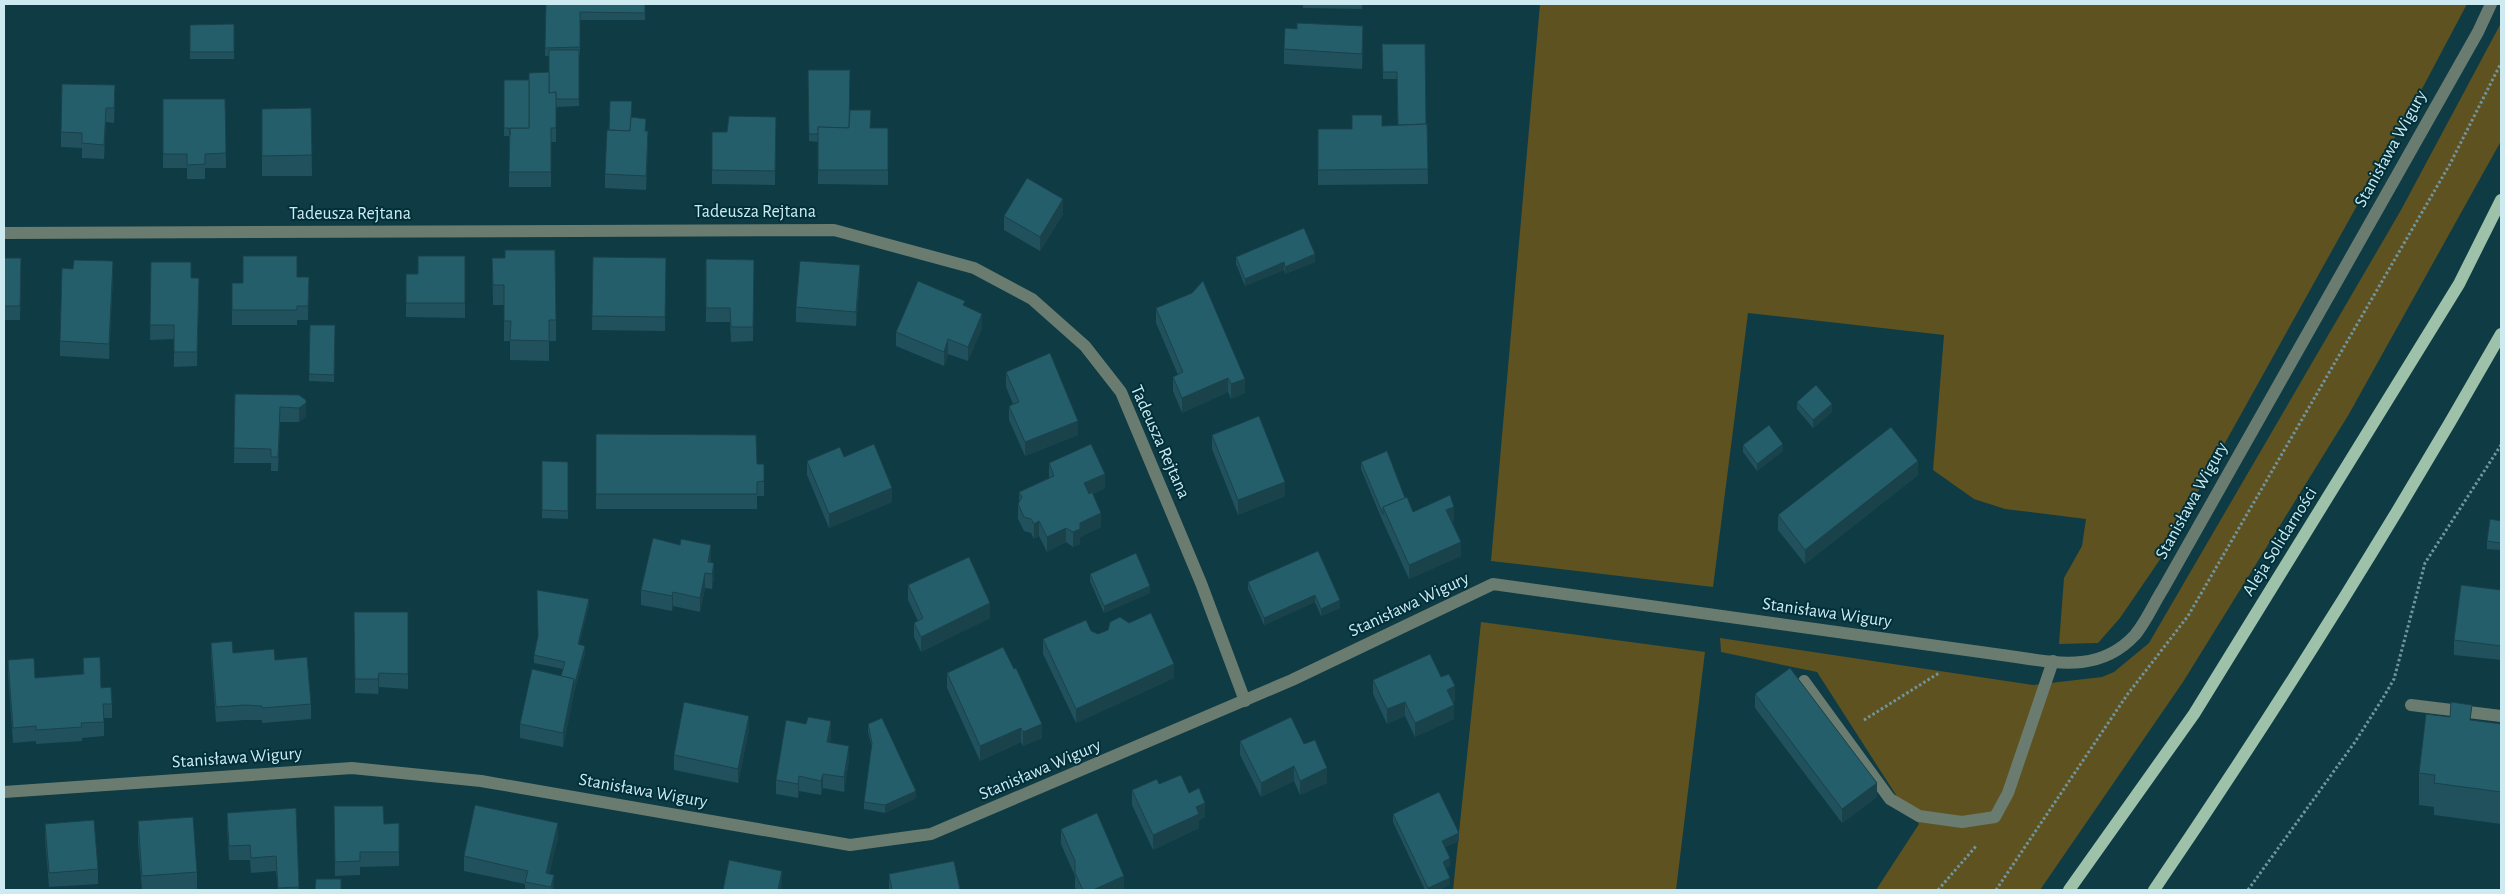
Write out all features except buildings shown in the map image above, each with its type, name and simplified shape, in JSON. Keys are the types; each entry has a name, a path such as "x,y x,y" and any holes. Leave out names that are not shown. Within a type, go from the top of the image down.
{"main road":[{"name":"Aleja Solidarności","path":"2069,890 2194,714 2460,284 2501,200"},
{"path":"2154,890 2234,773 2385,535 2501,334"}],"street":[{"name":"Stanisława Wigury","path":"4,792 352,768 481,781 850,845 931,834 1245,701 1493,584 2054,661 2077,663 2095,661 2115,651 2135,634 2168,580 2473,40 2491,4"},
{"name":"Tadeusza Rejtana","path":"4,233 834,230 974,268 1032,299 1085,346 1121,392 1201,583 1245,701"},
{"path":"1804,681 1890,798 1919,816 1962,822 1995,817 2010,788 2054,661"},
{"path":"2411,705 2501,716"}],"path":[{"path":"1996,890 2127,695 2188,616 2450,164 2501,63"},
{"path":"2248,890 2355,742 2387,692 2394,679 2425,563 2501,445"},
{"path":"1842,733 1942,672"},
{"path":"1938,890 1978,844 1995,817"}],"shaded area":[{"path":"1540,4 2467,4 2423,87 2161,558 2120,618 2098,643 2059,644 2064,578 2082,546 2086,519 2005,509 1974,499 1933,470 1944,335 1748,313 1713,587 1491,561"},
{"path":"2501,23 2501,141 2349,414 2183,682 2040,890 1876,890 1919,824 1896,795 1817,672 1721,652 1720,638 2033,685 2102,677 2114,672 2149,643 2401,210"},
{"path":"1481,622 1705,652 1676,890 1453,890"}]}
